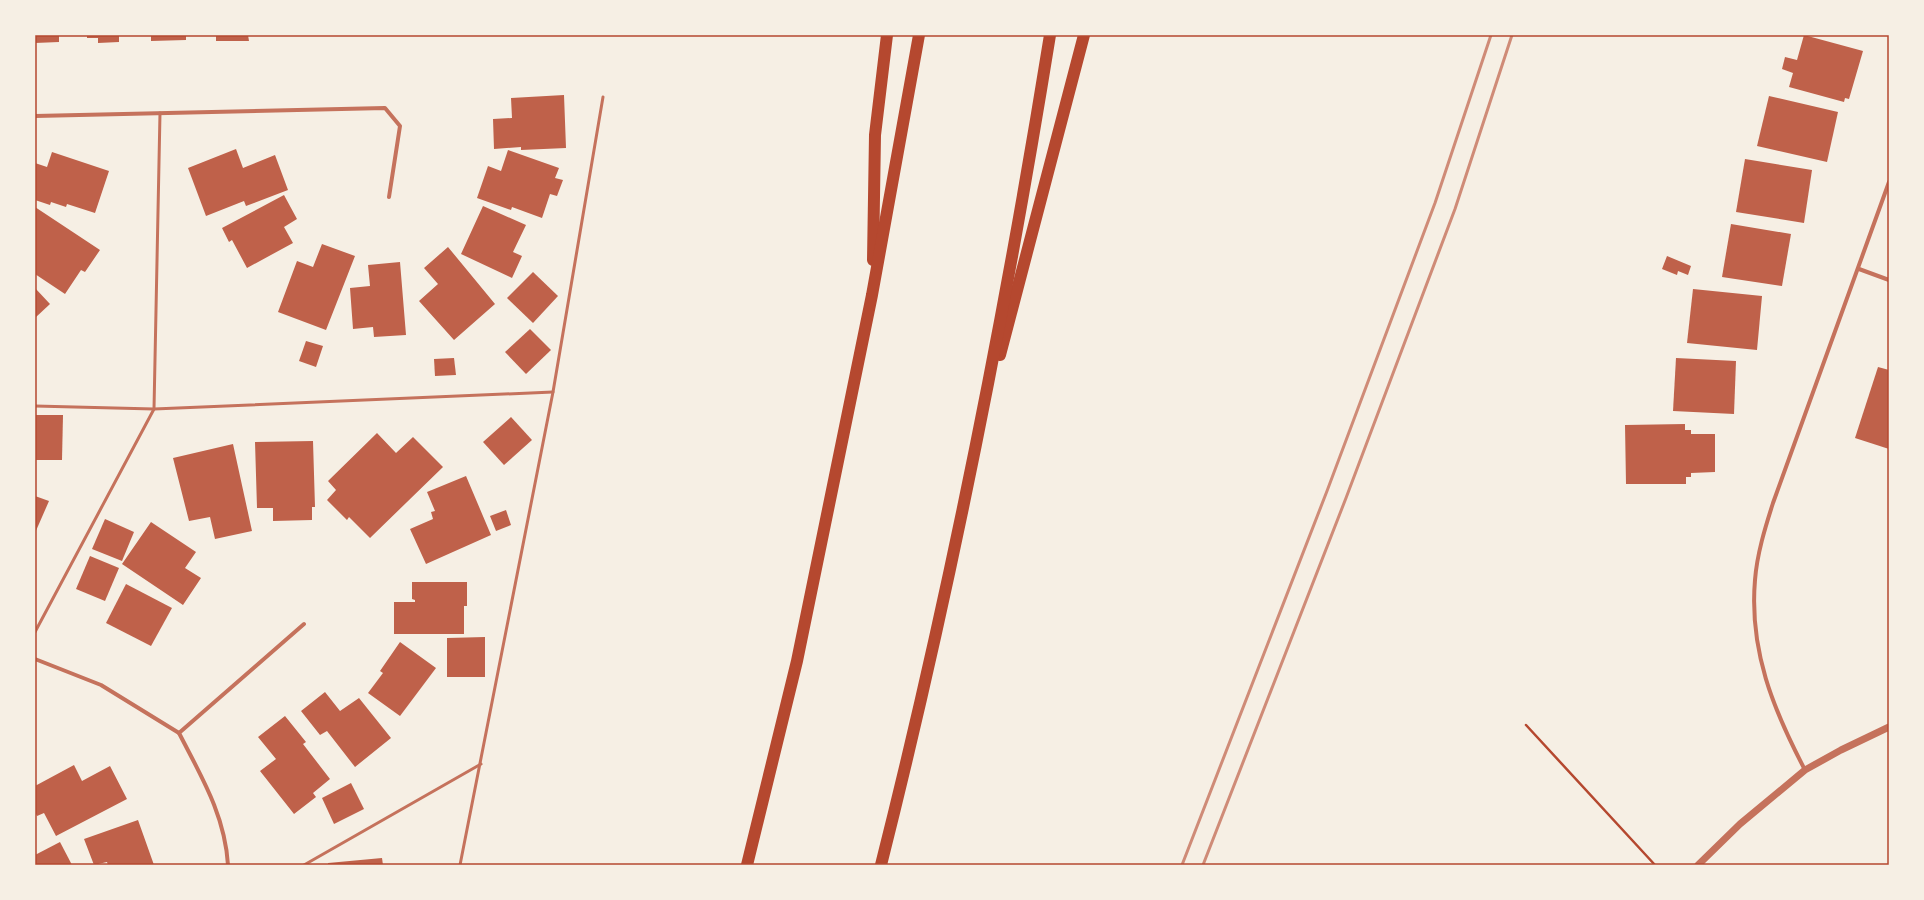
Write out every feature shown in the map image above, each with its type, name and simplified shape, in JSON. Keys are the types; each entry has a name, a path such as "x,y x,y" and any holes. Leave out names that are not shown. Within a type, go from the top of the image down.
{"highway":[{"path":"872,295 875,135 887,35"},
{"path":"747,865 797,661 872,295 919,35"},
{"path":"977,443 1050,35"},
{"path":"880,865 901,782 977,443 1084,35"}],"street":[{"path":"35,116 385,108 400,126 389,197"},
{"path":"1805,770 1788,738 1766,683 1756,643 1753,610 1755,578 1765,528 1773,503 1859,269 1889,182"},
{"path":"1859,269 1889,280"},
{"path":"179,733 304,624"},
{"path":"35,659 100,685 179,733 214,800 227,844 228,865"},
{"path":"1698,865 1707,854 1740,824 1805,770 1841,750 1889,727"}],"lane":[{"path":"460,865 553,392 603,97"},
{"path":"35,632 154,409 160,113"},
{"path":"35,406 154,409 553,392"},
{"path":"304,865 481,764"}],"path":[{"path":"1526,725 1655,865"}],"building":[{"path":"35,35 59,35 59,42 35,43"},
{"path":"87,35 119,35 119,42 98,43 98,38 87,38"},
{"path":"151,35 186,35 186,40 151,41"},
{"path":"216,35 248,35 249,41 216,41"},
{"path":"1804,35 1863,51 1849,99 1845,98 1844,102 1789,87 1793,73 1782,69 1785,57 1797,60"},
{"path":"564,95 566,148 521,150 521,147 494,149 493,119 512,118 511,98"},
{"path":"1769,96 1838,112 1827,162 1757,146"},
{"path":"236,149 243,168 275,155 288,190 246,206 244,201 206,216 188,168"},
{"path":"508,150 559,168 555,178 563,180 557,196 550,194 542,218 512,207 511,210 477,198 488,166 501,171"},
{"path":"52,152 109,171 95,213 67,204 66,207 51,202 50,205 35,200 35,163 47,167"},
{"path":"1745,159 1812,170 1804,223 1736,212"},
{"path":"284,195 297,219 284,227 293,243 247,268 232,240 229,242 222,228"},
{"path":"483,206 526,225 513,252 522,256 512,278 461,254"},
{"path":"35,207 100,250 85,272 81,270 65,294 35,274"},
{"path":"1731,224 1791,234 1782,286 1722,277"},
{"path":"322,244 355,256 326,330 278,312 297,261 313,267"},
{"path":"448,247 495,304 454,340 419,301 438,284 424,268"},
{"path":"1667,256 1691,266 1688,275 1678,271 1677,275 1662,269"},
{"path":"400,262 406,335 374,337 373,327 353,329 350,288 370,286 368,265"},
{"path":"533,272 558,296 533,323 507,298"},
{"path":"35,288 50,304 35,318"},
{"path":"1693,289 1762,296 1757,350 1687,343"},
{"path":"530,329 551,350 526,374 505,352"},
{"path":"306,341 323,346 316,367 299,361"},
{"path":"454,358 456,375 435,376 434,359"},
{"path":"1676,358 1736,361 1734,414 1673,411"},
{"path":"1878,367 1889,370 1889,449 1855,438"},
{"path":"35,415 63,415 62,460 35,460"},
{"path":"511,417 532,440 504,465 483,442"},
{"path":"1685,424 1685,430 1691,430 1691,434 1715,434 1715,472 1691,473 1691,477 1686,477 1686,484 1626,484 1625,425"},
{"path":"377,433 396,453 413,437 443,467 370,538 349,517 347,520 327,500 336,490 328,481"},
{"path":"313,441 315,507 312,507 312,520 273,521 273,508 257,508 255,442"},
{"path":"233,444 252,531 215,539 210,517 189,521 173,458"},
{"path":"466,476 491,535 426,564 410,529 433,519 431,512 435,511 427,492"},
{"path":"35,496 49,501 35,533"},
{"path":"506,510 511,525 496,531 490,516"},
{"path":"105,519 134,532 122,561 92,549"},
{"path":"151,522 196,552 185,568 201,578 183,605 122,564"},
{"path":"90,556 119,568 105,601 76,589"},
{"path":"412,582 467,582 467,606 464,606 464,634 394,634 394,602 415,602 415,600 412,599"},
{"path":"126,584 172,608 151,646 106,623"},
{"path":"485,637 485,677 447,677 447,638"},
{"path":"400,642 436,668 400,716 368,693 383,673 380,671"},
{"path":"325,692 340,711 359,698 391,738 355,767 327,731 320,735 301,711"},
{"path":"285,716 306,742 303,744 330,779 313,793 316,797 294,814 260,771 276,759 258,737"},
{"path":"74,765 82,781 110,766 127,799 56,836 44,813 37,816 35,812 35,786"},
{"path":"351,783 364,809 334,824 322,798"},
{"path":"138,820 154,865 108,865 107,862 94,865 84,839"},
{"path":"60,842 72,865 35,865 35,855"},
{"path":"382,858 383,865 328,865 328,863"}],"railway":[{"path":"1182,865 1327,491 1435,203 1491,35"},
{"path":"1203,865 1346,498 1455,209 1512,35"}]}
